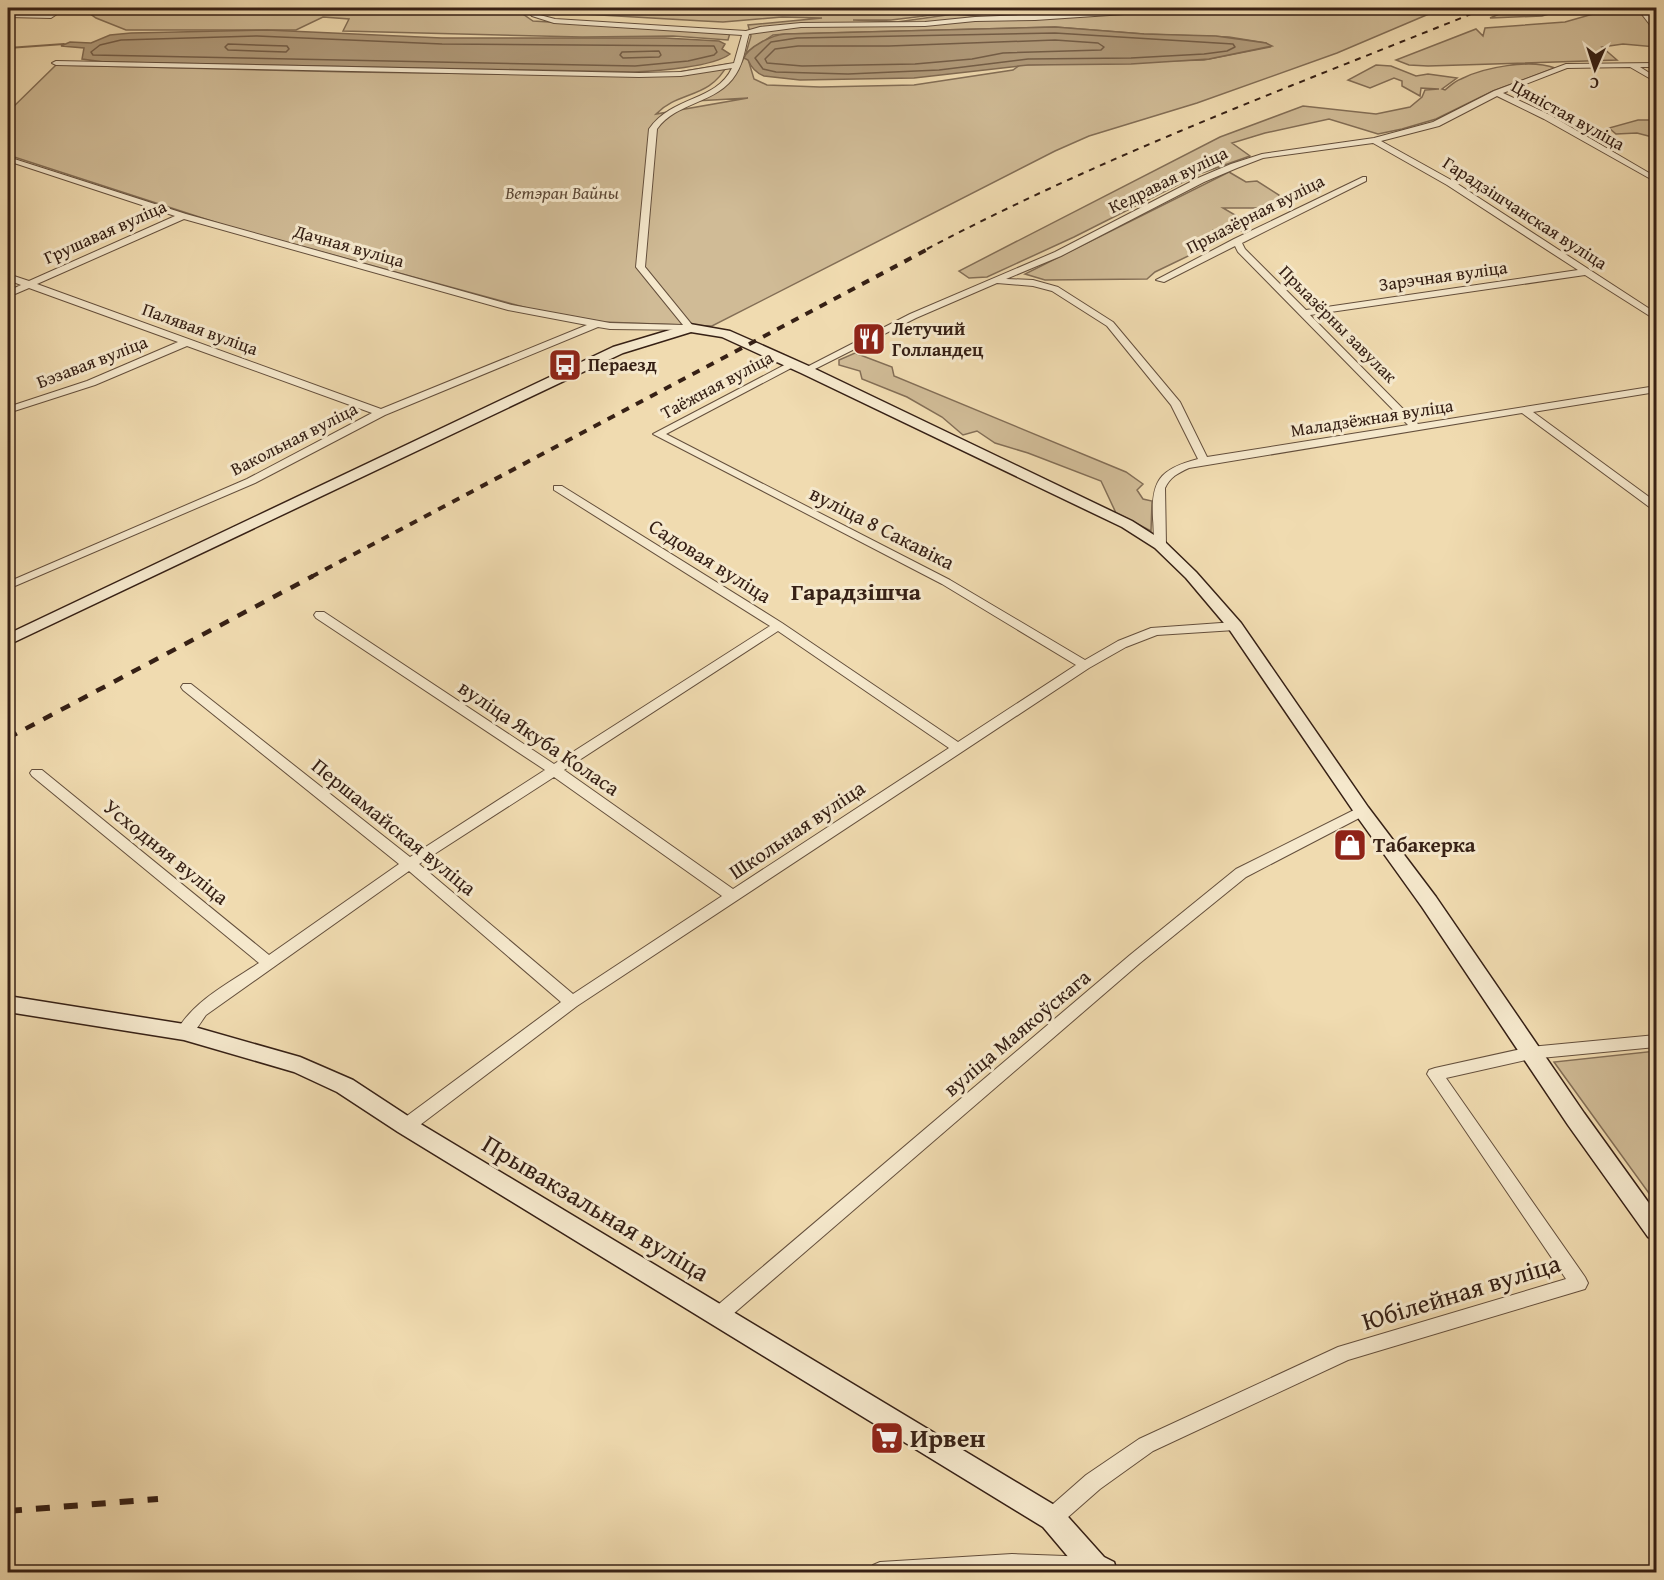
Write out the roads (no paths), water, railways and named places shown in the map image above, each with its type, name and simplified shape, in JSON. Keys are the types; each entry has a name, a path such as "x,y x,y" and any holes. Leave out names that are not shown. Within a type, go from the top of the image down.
{"main road":[{"path":"8,640 618,350 690,327 725,334 806,370 1127,524 1160,545 1191,575 1235,626 1362,811 1429,902 1530,1053 1656,1230"},
{"name":"Прывакзальная вуліца","path":"8,1004 184,1032 300,1065 345,1086 406,1126 1052,1518 1099,1570"}],"street":[{"path":"8,15 51,16 63,8"},
{"path":"528,8 534,15 554,21 746,33 760,29 801,25 896,26 1184,8"},
{"path":"1640,8 1656,29"},
{"path":"690,327 640,267 653,129 656,123 672,109 724,85 737,65 746,33"},
{"path":"56,63 639,75 681,74 737,65"},
{"path":"1631,64 1656,80"},
{"name":"Кедравая вуліца","path":"806,370 913,316 1058,254 1201,180 1234,166 1262,156 1374,140 1436,124 1497,93 1566,66 1656,65"},
{"name":"Цяністая вуліца","path":"1497,93 1547,117 1656,180"},
{"name":"Гарадзішчанская вуліца","path":"1374,140 1450,183 1656,317"},
{"name":"Дачная вуліца","path":"8,159 183,216 511,308 597,324 690,327"},
{"name":"Прыазёрная вуліца","path":"1161,280 1363,179"},
{"name":"Грушавая вуліца","path":"8,294 183,216"},
{"name":"Прыазёрны завулак","path":"1237,241 1241,250 1417,429"},
{"name":"Зарэчная вуліца","path":"1306,314 1586,272"},
{"name":"Палявая вуліца","path":"8,277 381,413"},
{"path":"996,282 1033,283 1054,289 1110,324 1176,404 1204,461"},
{"name":"Вакольная вуліца","path":"8,586 251,481 381,413 597,324"},
{"name":"Бэзавая вуліца","path":"8,410 91,384 187,342"},
{"name":"Таёжная вуліца","path":"658,434 792,364"},
{"name":"Маладзёжная вуліца","path":"1160,545 1159,488 1164,476 1175,468 1204,461 1417,429 1656,389"},
{"path":"1524,410 1656,507"},
{"name":"вуліца 8 Сакавіка","path":"658,434 946,582 1085,665"},
{"name":"Садовая вуліца","path":"558,488 778,627 959,749"},
{"name":"вуліца Якуба Коласа","path":"320,615 554,770 734,897"},
{"name":"Школьная вуліца","path":"406,1126 572,1002 1085,665 1122,644 1155,631 1235,626"},
{"path":"184,1032 201,1011 409,864 778,627"},
{"name":"Першамайская вуліца","path":"187,687 409,864 572,1002"},
{"name":"Усходняя вуліца","path":"37,773 268,962"},
{"name":"вуліца Маякоўскага","path":"719,1315 1117,975 1241,873 1362,811"},
{"path":"1530,1053 1656,1041"},
{"name":"Юбілейная вуліца","path":"1052,1518 1094,1482 1146,1445 1344,1353 1579,1283 1435,1074 1530,1053"},
{"path":"880,1572 1012,1564 1099,1570"}],"water":[{"path":"1055,27 1144,34 1216,36 1266,43 1272,46 1209,59 1131,64 1028,65 914,78 800,80 764,76 744,58 761,42 785,34"},
{"path":"267,30 442,38 665,38 719,41 725,44 722,49 730,54 698,65 634,72 104,62 82,59 84,48 61,46 70,42 91,43 110,35 131,33"}],"waterway":[{"path":"8,48 64,44"}],"railway":[{"path":"927,249 995,214 1133,151 1486,8"},
{"path":"311,577 930,248"},
{"path":"8,738 313,576"},
{"path":"8,1511 158,1499"}],"place":[{"name":"Летучий Голландец","path":"869,339"},
{"name":"Пераезд","path":"565,365"},
{"name":"Табакерка","path":"1350,845"},
{"name":"Ирвен","path":"887,1438"}],"district":[{"name":"Гарадзішча","path":"856,592"}],"park label":[{"name":"Ветэран Вайны","path":"562,193"}]}
